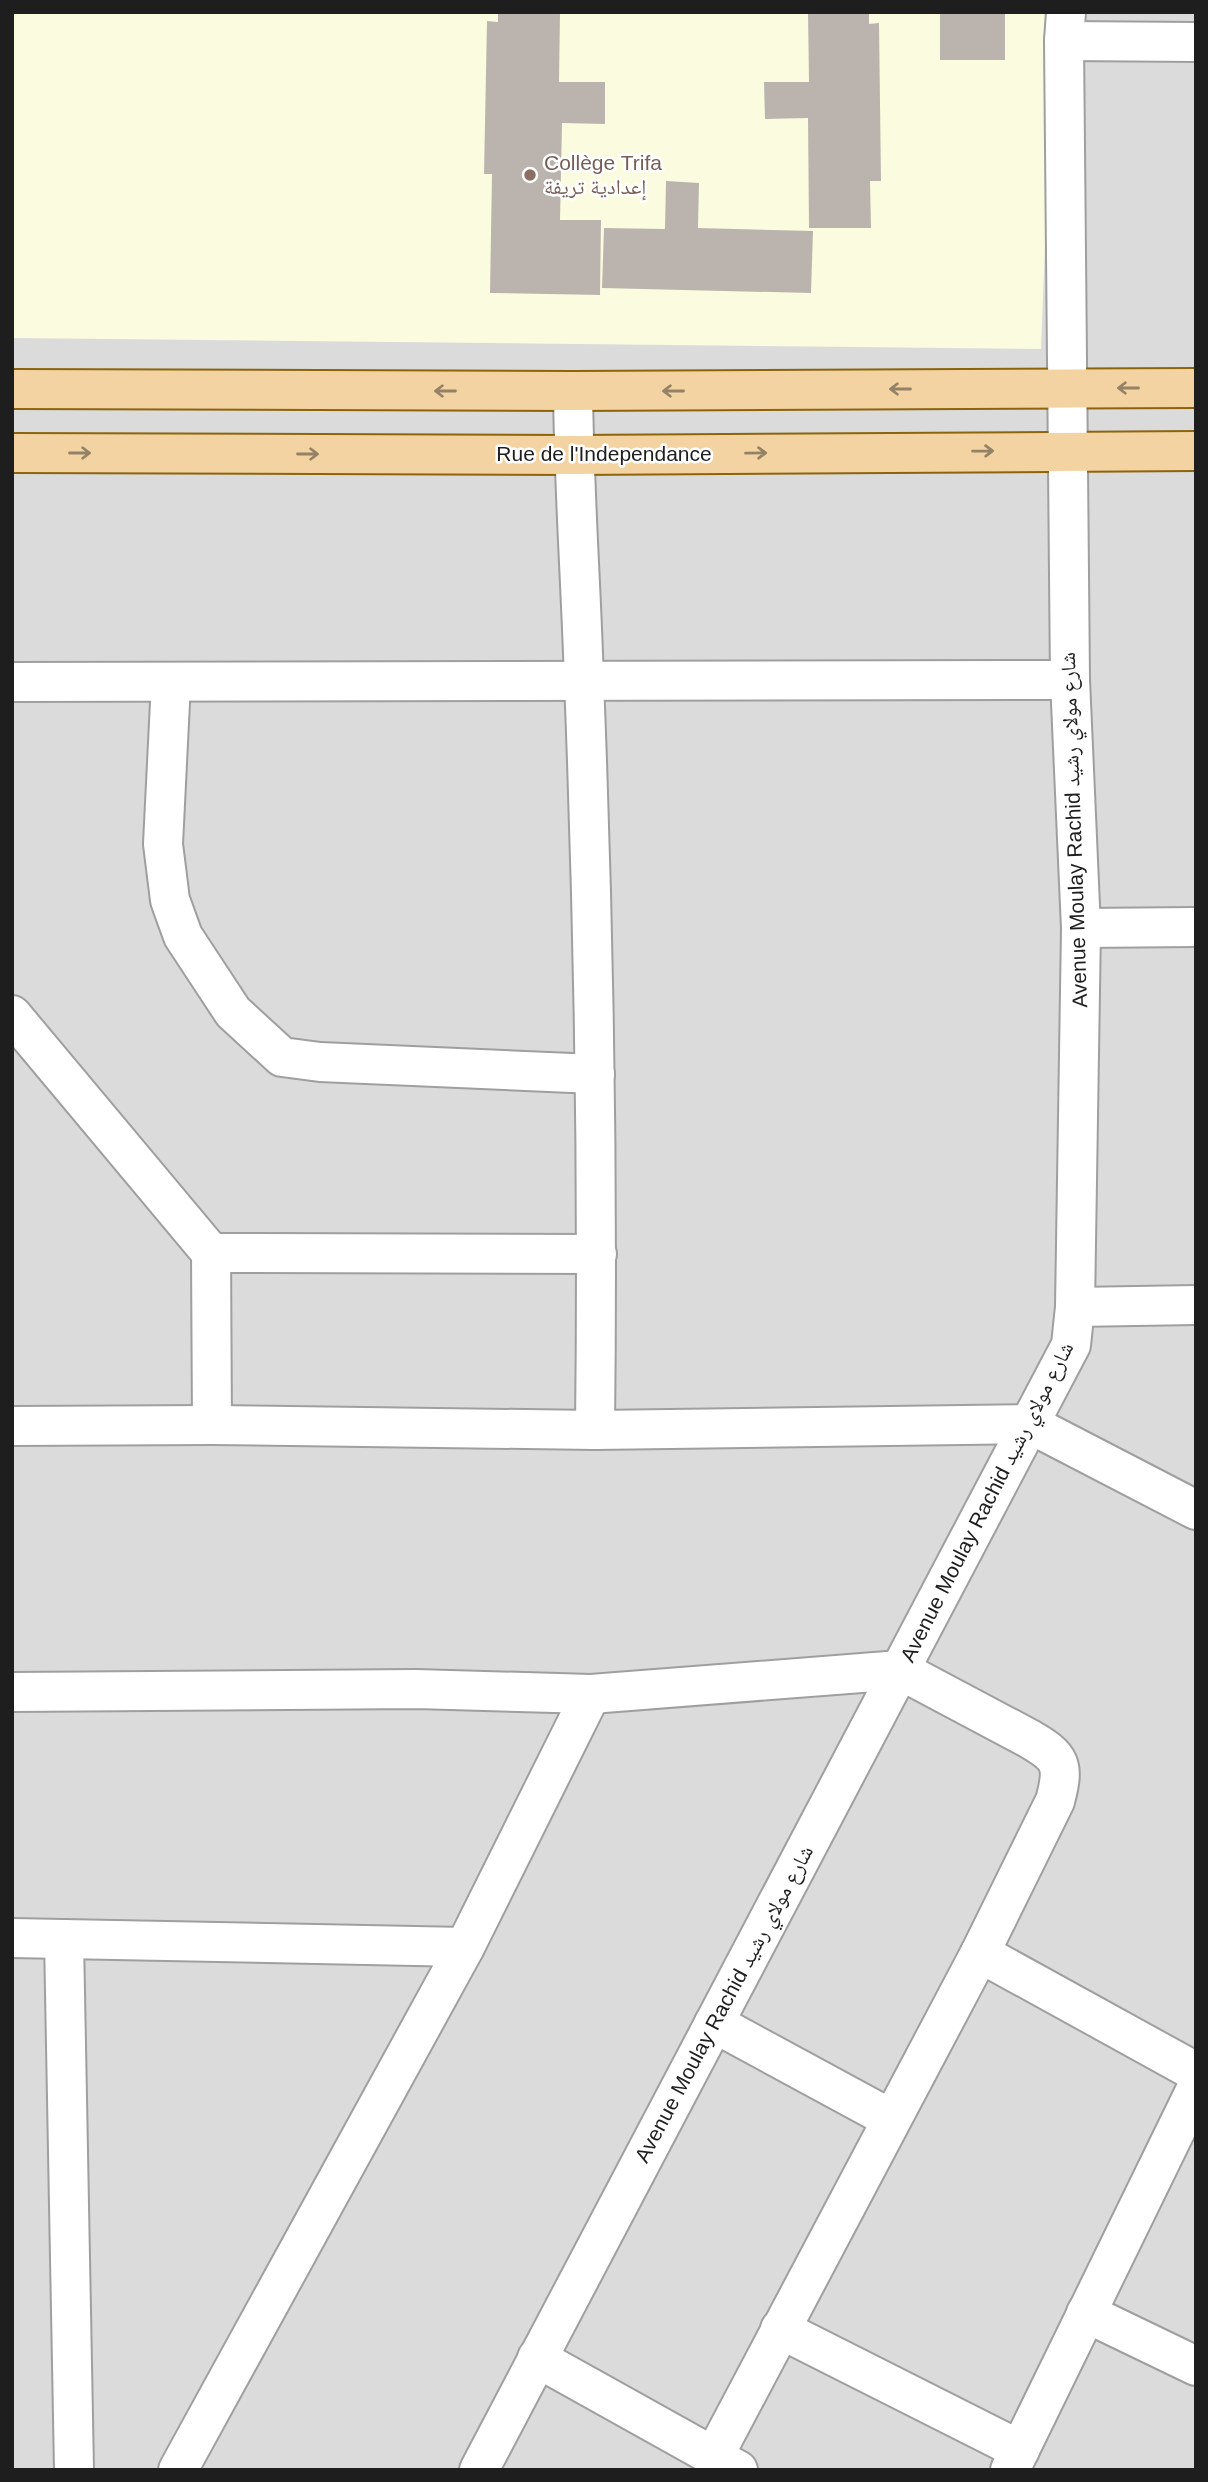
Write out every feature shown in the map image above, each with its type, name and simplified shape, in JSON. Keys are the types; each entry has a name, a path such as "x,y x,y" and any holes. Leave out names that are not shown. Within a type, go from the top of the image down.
{"main road":[{"path":"12,389 573,391 1196,388"},
{"name":"Rue de l'Independance","path":"12,453 574,455 1196,451"}],"street":[{"path":"1065,27 1196,42"},
{"name":"Avenue Moulay Rachid شارع مولاي رشيد","path":"479,2470 1071,1345 1075,1307 1081,928 1069,680 1065,27"},
{"path":"573,391 594,1074 597,1254 595,1430"},
{"path":"12,682 1069,680"},
{"path":"172,682 163,844 170,900 183,936 233,1013 282,1057 320,1062 594,1074"},
{"path":"1081,928 1196,927"},
{"path":"12,1015 211,1253 212,1425"},
{"path":"211,1253 597,1254"},
{"path":"1075,1307 1196,1305"},
{"path":"12,1426 212,1425 595,1430 1030,1424 1196,1510"},
{"path":"12,1692 416,1689 591,1694 900,1670 1046,1748 1059,1762 1061,1779 1055,1801 980,1953 780,2329 726,2463 537,2358"},
{"path":"178,2470 465,1947 591,1694"},
{"path":"12,1938 465,1947"},
{"path":"64,1940 74,2470"},
{"path":"980,1953 1196,2072"},
{"path":"714,2023 891,2119"},
{"path":"780,2329 1015,2460 1196,2089"},
{"path":"1086,2313 1196,2367"}],"shaded area":[{"path":"12,12 1196,12 1196,2470 12,2470"},
{"name":"Collège Trifa إعدادية تريفة","path":"12,12 1054,12 1041,349 12,338"}],"building":[{"path":"498,12 560,12 559,82 605,82 605,124 562,123 560,220 601,220 600,295 490,293 492,174 484,174 487,21 498,22"},
{"path":"808,12 869,12 869,24 879,23 881,181 870,181 871,228 809,228 808,118 765,119 764,82 809,82"},
{"path":"940,12 1005,12 1005,60 940,60"},
{"path":"666,181 699,183 698,228 813,231 811,293 602,288 604,228 665,229"}],"place":[{"name":"Collège Trifa إعدادية تريفة","path":"530,175"}]}
